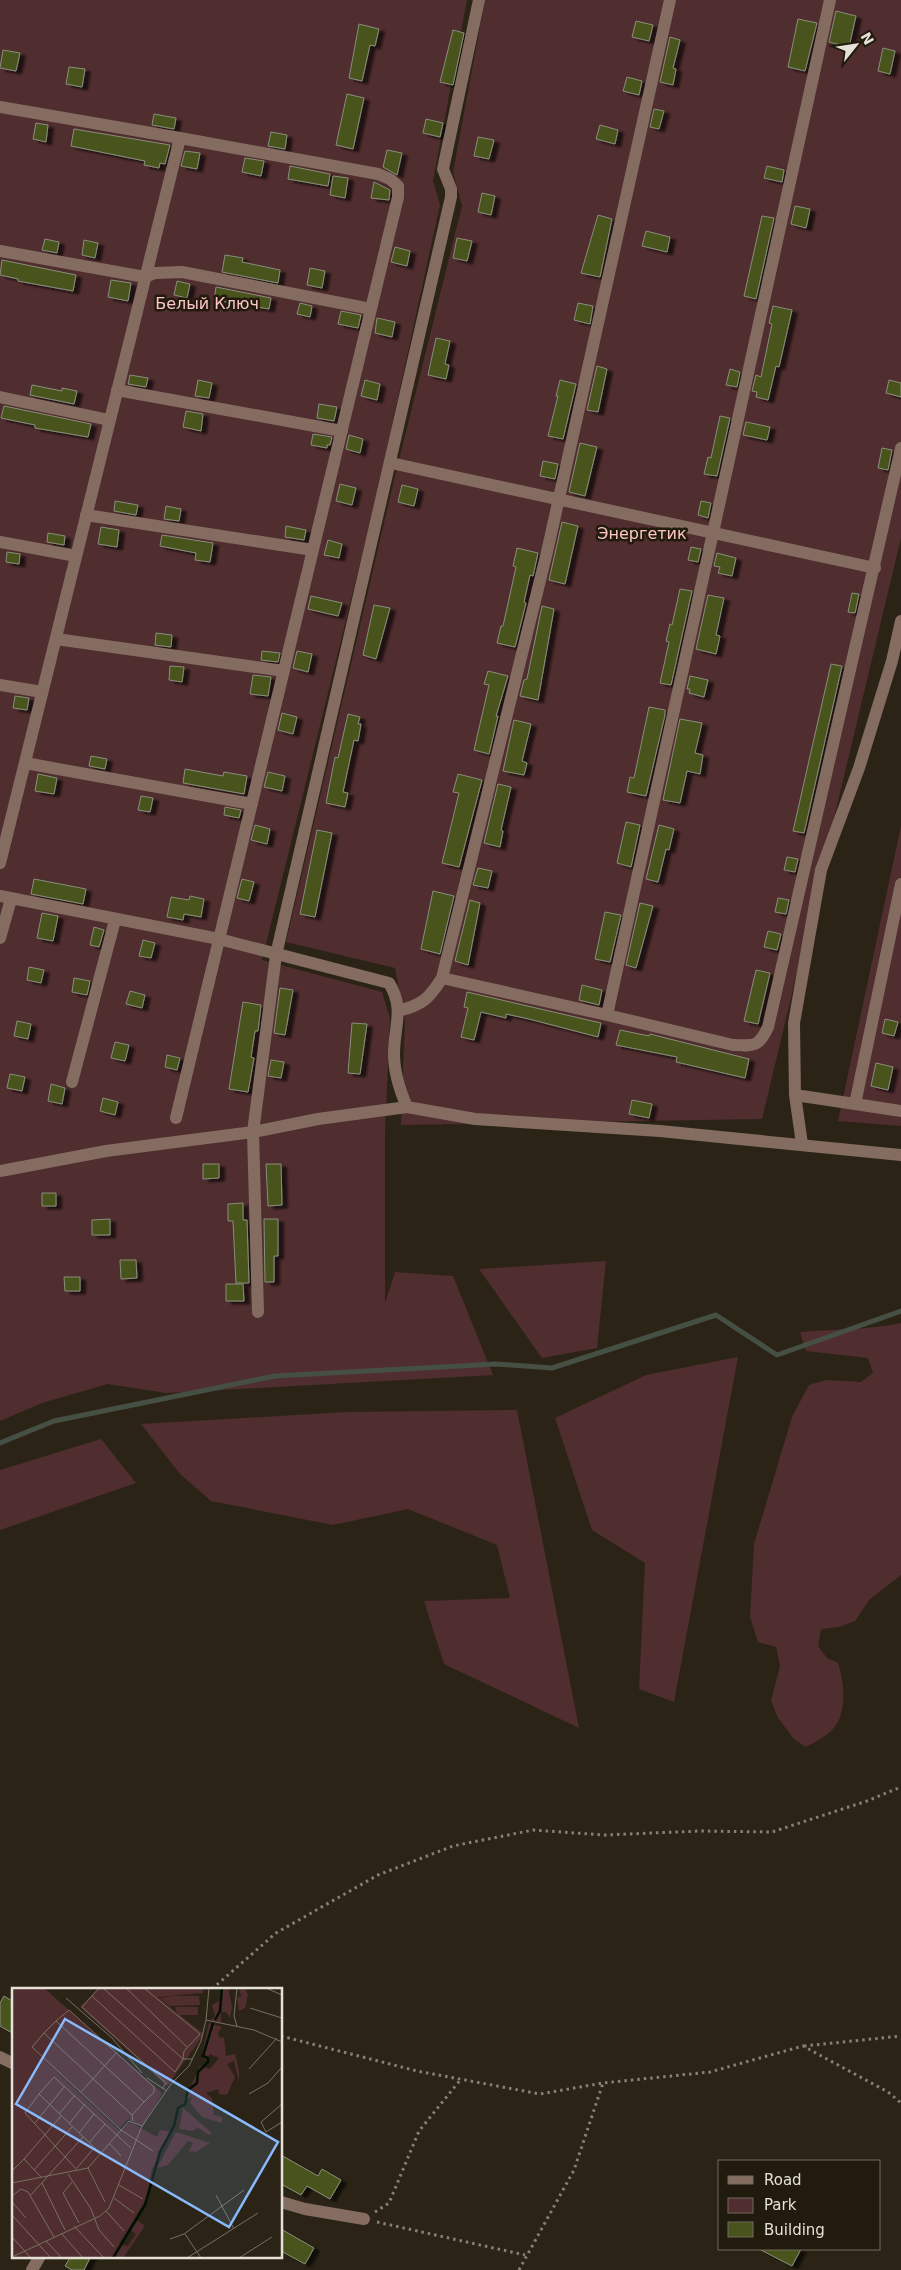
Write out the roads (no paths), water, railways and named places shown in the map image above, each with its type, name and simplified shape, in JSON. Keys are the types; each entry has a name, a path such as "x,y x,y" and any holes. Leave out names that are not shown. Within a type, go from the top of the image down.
{"street":[{"path":"258,1312 253,1132 276,955 451,198 451,189 443,169 479,0"},
{"path":"398,1011 418,1006 432,994 442,978 558,499 670,0"},
{"path":"607,1014 830,0"},
{"path":"0,107 378,174 390,179 398,186 398,197 176,1118"},
{"path":"0,863 4,827 25,763 180,138"},
{"path":"0,251 145,277 155,272 182,272 371,309"},
{"path":"117,390 342,431"},
{"path":"0,397 109,420"},
{"path":"442,978 607,1014 733,1045 753,1046 762,1040 768,1027 875,568 901,448"},
{"path":"391,463 875,568"},
{"path":"86,515 313,550"},
{"path":"0,542 76,556"},
{"path":"802,1144 795,1095 794,1023 821,870 859,768 892,661 901,621"},
{"path":"56,639 284,671"},
{"path":"0,685 42,692"},
{"path":"25,763 252,804"},
{"path":"855,1104 901,884"},
{"path":"0,938 5,898 219,939 276,955 389,982 397,996 398,1011 394,1055 399,1087 407,1108"},
{"path":"72,1082 115,920"},
{"path":"795,1095 901,1111"},
{"path":"0,1171 106,1151 253,1132 318,1119 407,1108 475,1119 660,1131 901,1155"},
{"path":"0,2057 12,2063"},
{"path":"282,2202 305,2209 364,2219"},
{"path":"32,2270 39,2258"}],"waterway":[{"path":"0,1443 54,1421 275,1376 496,1364 552,1368 716,1315 777,1355 901,1311"}],"park label":[{"name":"Белый Ключ","path":"207,303"},
{"name":"Энергетик","path":"642,533"}]}
